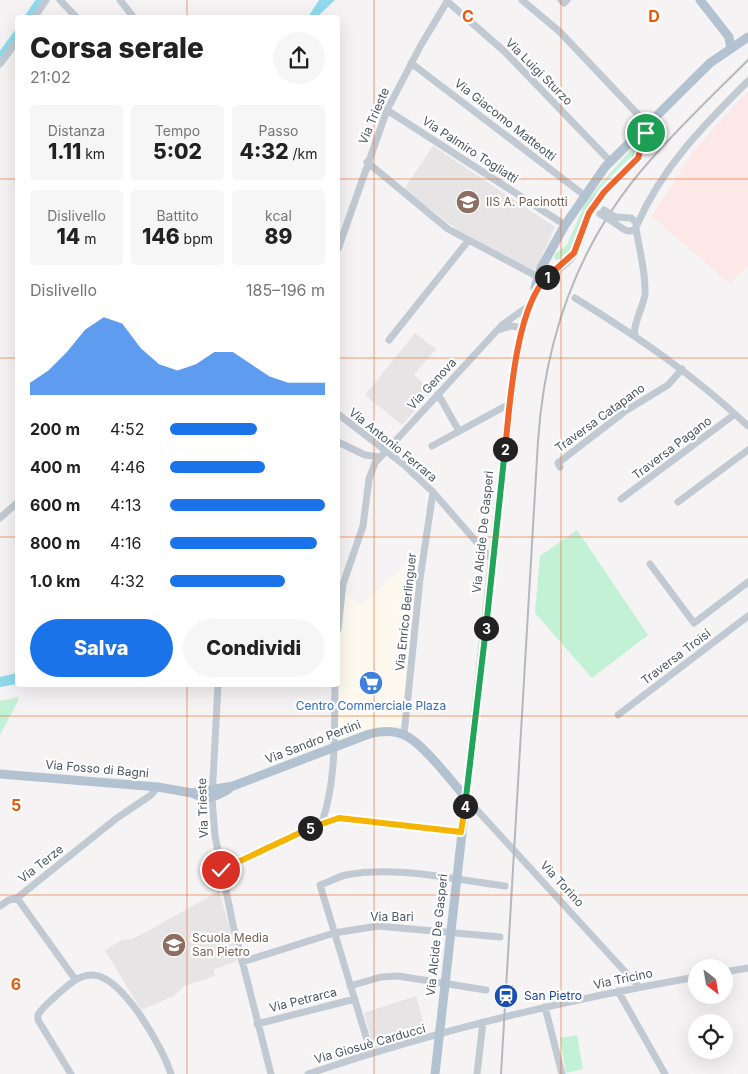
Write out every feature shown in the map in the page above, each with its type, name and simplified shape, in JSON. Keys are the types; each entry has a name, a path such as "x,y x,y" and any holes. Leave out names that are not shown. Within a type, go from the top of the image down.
{"main road":[{"path":"700,0 733,45"},
{"path":"733,45 748,32"},
{"path":"733,45 748,37"},
{"name":"Via Alcide De Gasperi","path":"435,1074 449,932 511,403 524,328 535,294 538,277 551,250 584,195 610,161 710,63 733,45"},
{"name":"Via Alcide De Gasperi","path":"535,294 549,275 564,264 576,248 589,213 604,192 633,164 641,151 647,124"},
{"path":"629,141 638,140 641,151"},
{"path":"551,250 552,264 564,264"},
{"name":"Via Sandro Pertini","path":"212,794 374,732 388,731 404,735"},
{"path":"404,735 415,742 466,798"},
{"name":"Via Fosso di Bagni","path":"0,774 158,787 192,793 212,794"}],"street":[{"path":"36,15 46,0"},
{"path":"60,0 74,15"},
{"path":"120,0 132,15"},
{"path":"522,0 542,19 560,32 647,124"},
{"path":"561,0 564,3 567,0"},
{"name":"Via Trieste","path":"340,243 367,162 388,110 411,62 448,1"},
{"name":"Via Luigi Sturzo","path":"448,1 505,52 610,161"},
{"path":"0,64 15,44"},
{"name":"Via Giacomo Matteotti","path":"411,62 584,195"},
{"path":"627,231 632,231 636,226 646,203 686,144 748,82"},
{"name":"Via Palmiro Togliatti","path":"388,110 565,226"},
{"path":"367,162 448,230 538,277"},
{"path":"602,212 600,203 604,192"},
{"path":"627,218 646,203"},
{"path":"585,225 592,215 602,212 614,219 627,231 638,250"},
{"path":"614,219 633,219 636,226 645,294 634,329 635,335"},
{"path":"389,340 468,241"},
{"path":"576,298 635,335 682,368 748,426"},
{"name":"Via Genova","path":"372,471 380,457 496,331 531,304"},
{"path":"496,331 511,326 524,328"},
{"name":"Traversa Catapano","path":"560,467 558,463 627,410 668,385 682,368"},
{"path":"438,394 459,431"},
{"path":"432,446 511,403"},
{"name":"Traversa Pagano","path":"621,499 735,414"},
{"name":"Via Antonio Ferrara","path":"340,416 386,451 433,492 493,561"},
{"path":"340,443 365,455 380,457"},
{"path":"678,502 748,450"},
{"path":"340,611 343,584 363,526 372,471 365,455"},
{"name":"Via Enrico Berlinguer","path":"404,735 422,570 433,492"},
{"path":"0,518 15,505"},
{"path":"650,564 694,623 748,582"},
{"name":"Traversa Troisi","path":"618,715 748,616"},
{"name":"Via Trieste","path":"218,687 212,794 214,828 221,870 242,962 271,1074"},
{"path":"322,822 328,806 334,747 335,687"},
{"name":"Via Terze","path":"75,979 17,898 117,818 151,795 158,787"},
{"name":"Via Torino","path":"466,798 639,987"},
{"path":"328,806 339,818"},
{"path":"221,870 322,822 339,818 461,832"},
{"path":"371,1053 320,885 345,876 365,873 410,873 505,886"},
{"path":"0,906 9,900 17,898"},
{"name":"Via Bari","path":"242,962 334,934 378,926 500,937"},
{"path":"733,970 748,968"},
{"path":"71,1074 38,1020 38,1015 75,979 92,975 101,977 121,991 164,1057 171,1074"},
{"path":"350,986 381,977 398,976 486,990"},
{"name":"Via Tricino","path":"439,1035 546,1007 688,978"},
{"path":"618,991 665,1074"},
{"name":"Via Petrarca","path":"257,1024 355,999"},
{"path":"546,1007 562,1074"},
{"path":"477,1074 483,1022"},
{"name":"Via Giosuè Carducci","path":"308,1074 371,1053 439,1035"}],"shaded area":[{"path":"748,91 748,266 730,284 652,216 693,152"},
{"name":"IIS A. Pacinotti","path":"433,146 555,227 536,269 533,271 459,231 404,189"},
{"path":"415,333 436,349 414,375 432,391 402,425 365,395"},
{"path":"421,551 401,724 395,727 377,729 343,740 340,739 338,724 340,634 344,592 361,605"},
{"name":"Scuola Media San Pietro","path":"219,891 239,960 214,970 215,976 184,986 174,996 141,1010 105,950 122,940 132,939 148,931"},
{"path":"416,996 427,1033 374,1049 364,1013"}],"green space":[{"path":"636,144 638,147 636,152 606,181 593,197 583,215 574,242 567,254 557,260 554,258 555,254 567,245 586,201"},
{"path":"577,530 648,635 592,678 535,613 540,556"},
{"path":"19,697 18,701 0,735 0,701"},
{"path":"577,1035 583,1069 566,1073 560,1038"}],"water":[{"path":"319,0 335,0 319,15 309,15"},
{"path":"15,673 15,684 0,687 0,677"}],"waterway":[{"path":"29,15 39,0"},
{"path":"0,56 15,35"}],"railway":[{"path":"501,1074 538,441 548,365 570,293 584,259 602,226 623,194 647,164 748,60"}],"place":[{"name":"IIS A. Pacinotti","path":"468,202"},
{"name":"Centro Commerciale Plaza","path":"371,683"},
{"name":"Scuola Media San Pietro","path":"174,945"},
{"name":"San Pietro","path":"506,996"}],"route":[{"path":"221,870 322,822 339,818 461,832 507,431 521,338 531,304 539,286 574,253 582,236 589,213 596,201 638,158 646,133"}]}
